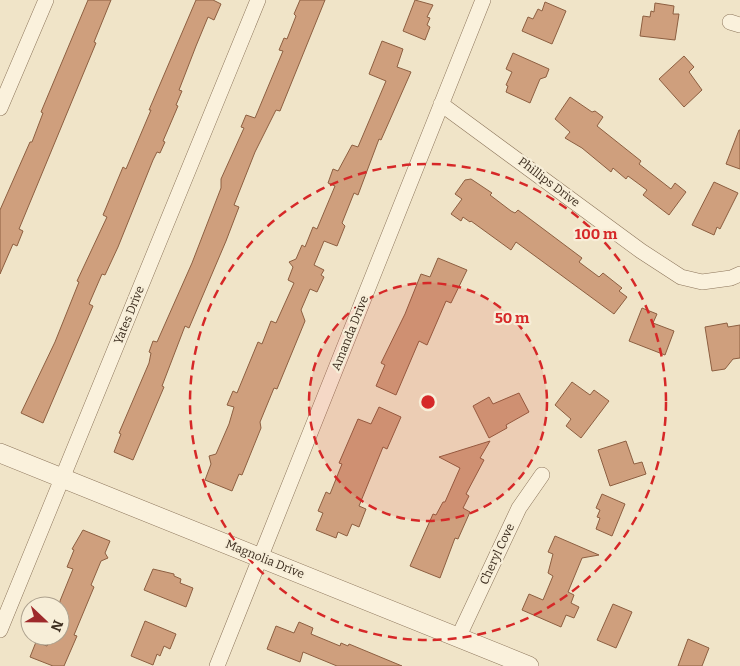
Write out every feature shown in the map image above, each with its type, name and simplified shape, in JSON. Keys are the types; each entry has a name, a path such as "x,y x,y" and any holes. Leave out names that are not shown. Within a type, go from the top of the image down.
{"street":[{"path":"0,108 46,0"},
{"name":"Yates Drive","path":"0,630 258,0"},
{"name":"Amanda Drive","path":"217,666 483,0"},
{"name":"Phillips Drive","path":"441,104 641,251 681,277 702,282 730,278 740,274"},
{"name":"Magnolia Drive","path":"0,453 529,666"},
{"name":"Cheryl Cove","path":"458,638 518,508 542,475"}],"building":[{"path":"88,0 111,0 94,42 96,43 19,229 23,231 17,246 13,244 0,274 0,210 30,142 32,142 43,113 41,112"},
{"path":"196,0 213,0 221,4 214,20 208,17 179,90 182,91 176,105 178,106 163,141 165,142 160,153 157,152 153,160 105,275 102,274 89,304 93,306 43,423 21,413 55,342 79,282 77,281 107,217 103,215 123,167 126,169"},
{"path":"300,0 325,0 280,111 276,110 255,152 234,205 239,207 226,241 189,328 185,326 162,386 164,387 133,460 114,452 121,434 119,433 149,363 151,353 149,352 153,341 157,342 192,263 221,188 221,179 244,128 241,127 246,115 255,118 283,51 279,50 284,38 287,39"},
{"path":"415,0 433,5 427,17 430,18 427,25 430,27 425,40 403,31"},
{"path":"545,2 566,11 552,44 522,31 528,17 533,19 538,9 542,11"},
{"path":"655,3 674,6 673,14 679,14 675,40 640,36 643,16 650,17 651,11 654,12"},
{"path":"382,41 403,49 397,67 411,72 381,140 379,139 358,195 354,193 342,223 345,226 337,246 324,241 314,265 324,270 321,275 324,277 317,292 310,289 301,310 305,321 277,389 274,388 260,422 261,428 242,475 239,474 232,491 205,480 211,464 209,456 216,454 229,424 234,407 227,405 233,391 237,393 258,342 262,344 271,321 276,323 294,283 288,280 293,267 289,262 296,259 302,245 305,247 313,227 317,229 335,186 328,183 333,169 338,171 352,145 358,147 386,81 369,74"},
{"path":"513,53 549,69 546,77 540,79 530,103 506,92 508,86 506,85 512,72 506,69"},
{"path":"684,56 694,67 689,72 702,90 684,107 659,79"},
{"path":"570,97 603,117 597,126 641,161 639,164 671,189 675,183 686,192 669,215 643,195 647,190 628,176 626,179 613,168 611,172 582,148 565,138 570,132 555,119"},
{"path":"740,130 740,169 726,164"},
{"path":"471,179 492,193 490,195 511,211 515,213 518,210 582,258 579,262 599,277 603,273 622,288 619,291 627,297 614,314 516,242 511,250 471,221 463,217 461,221 451,214 462,199 455,194 465,180"},
{"path":"714,182 738,193 720,229 717,227 714,235 692,225"},
{"path":"438,258 467,270 451,303 446,301 427,345 419,341 396,395 376,386 385,365 381,363 405,314 421,274 430,277"},
{"path":"642,308 657,314 653,323 674,331 665,355 629,341"},
{"path":"727,323 728,327 740,325 740,358 733,359 725,369 712,371 705,327"},
{"path":"572,382 590,395 594,390 609,401 581,438 566,426 571,419 555,405"},
{"path":"519,393 529,412 506,425 507,428 489,438 473,406 489,397 493,404"},
{"path":"379,407 401,417 387,449 383,447 359,506 366,509 359,527 352,524 347,536 338,532 336,538 316,530 323,513 318,511 326,492 330,494 342,464 339,463 358,419 371,424"},
{"path":"490,441 480,458 484,460 466,494 469,496 463,508 470,512 458,539 455,538 440,578 410,566 433,514 436,515 443,502 445,502 460,468 439,457"},
{"path":"626,441 634,464 642,462 646,474 610,486 598,450"},
{"path":"602,494 625,504 612,536 596,529 600,518 597,517 600,510 596,508"},
{"path":"83,530 110,541 105,553 108,558 101,561 91,585 94,587 74,635 77,636 64,666 53,666 30,657 34,646 70,646 70,596 62,596 73,569 67,567 74,550 72,549"},
{"path":"555,536 599,555 582,558 568,592 574,595 571,603 579,607 574,618 566,615 561,627 522,610 529,594 543,600 553,576 548,573 553,554 548,552"},
{"path":"153,569 174,574 174,576 181,579 180,583 193,588 186,607 144,590"},
{"path":"613,604 632,612 616,648 597,640"},
{"path":"145,621 176,634 170,649 164,646 160,656 157,654 153,665 131,656"},
{"path":"299,622 313,628 311,634 340,646 341,643 348,646 349,644 402,666 337,666 303,652 300,662 267,649 276,626 294,633"},
{"path":"688,639 709,648 702,666 678,666"}]}
